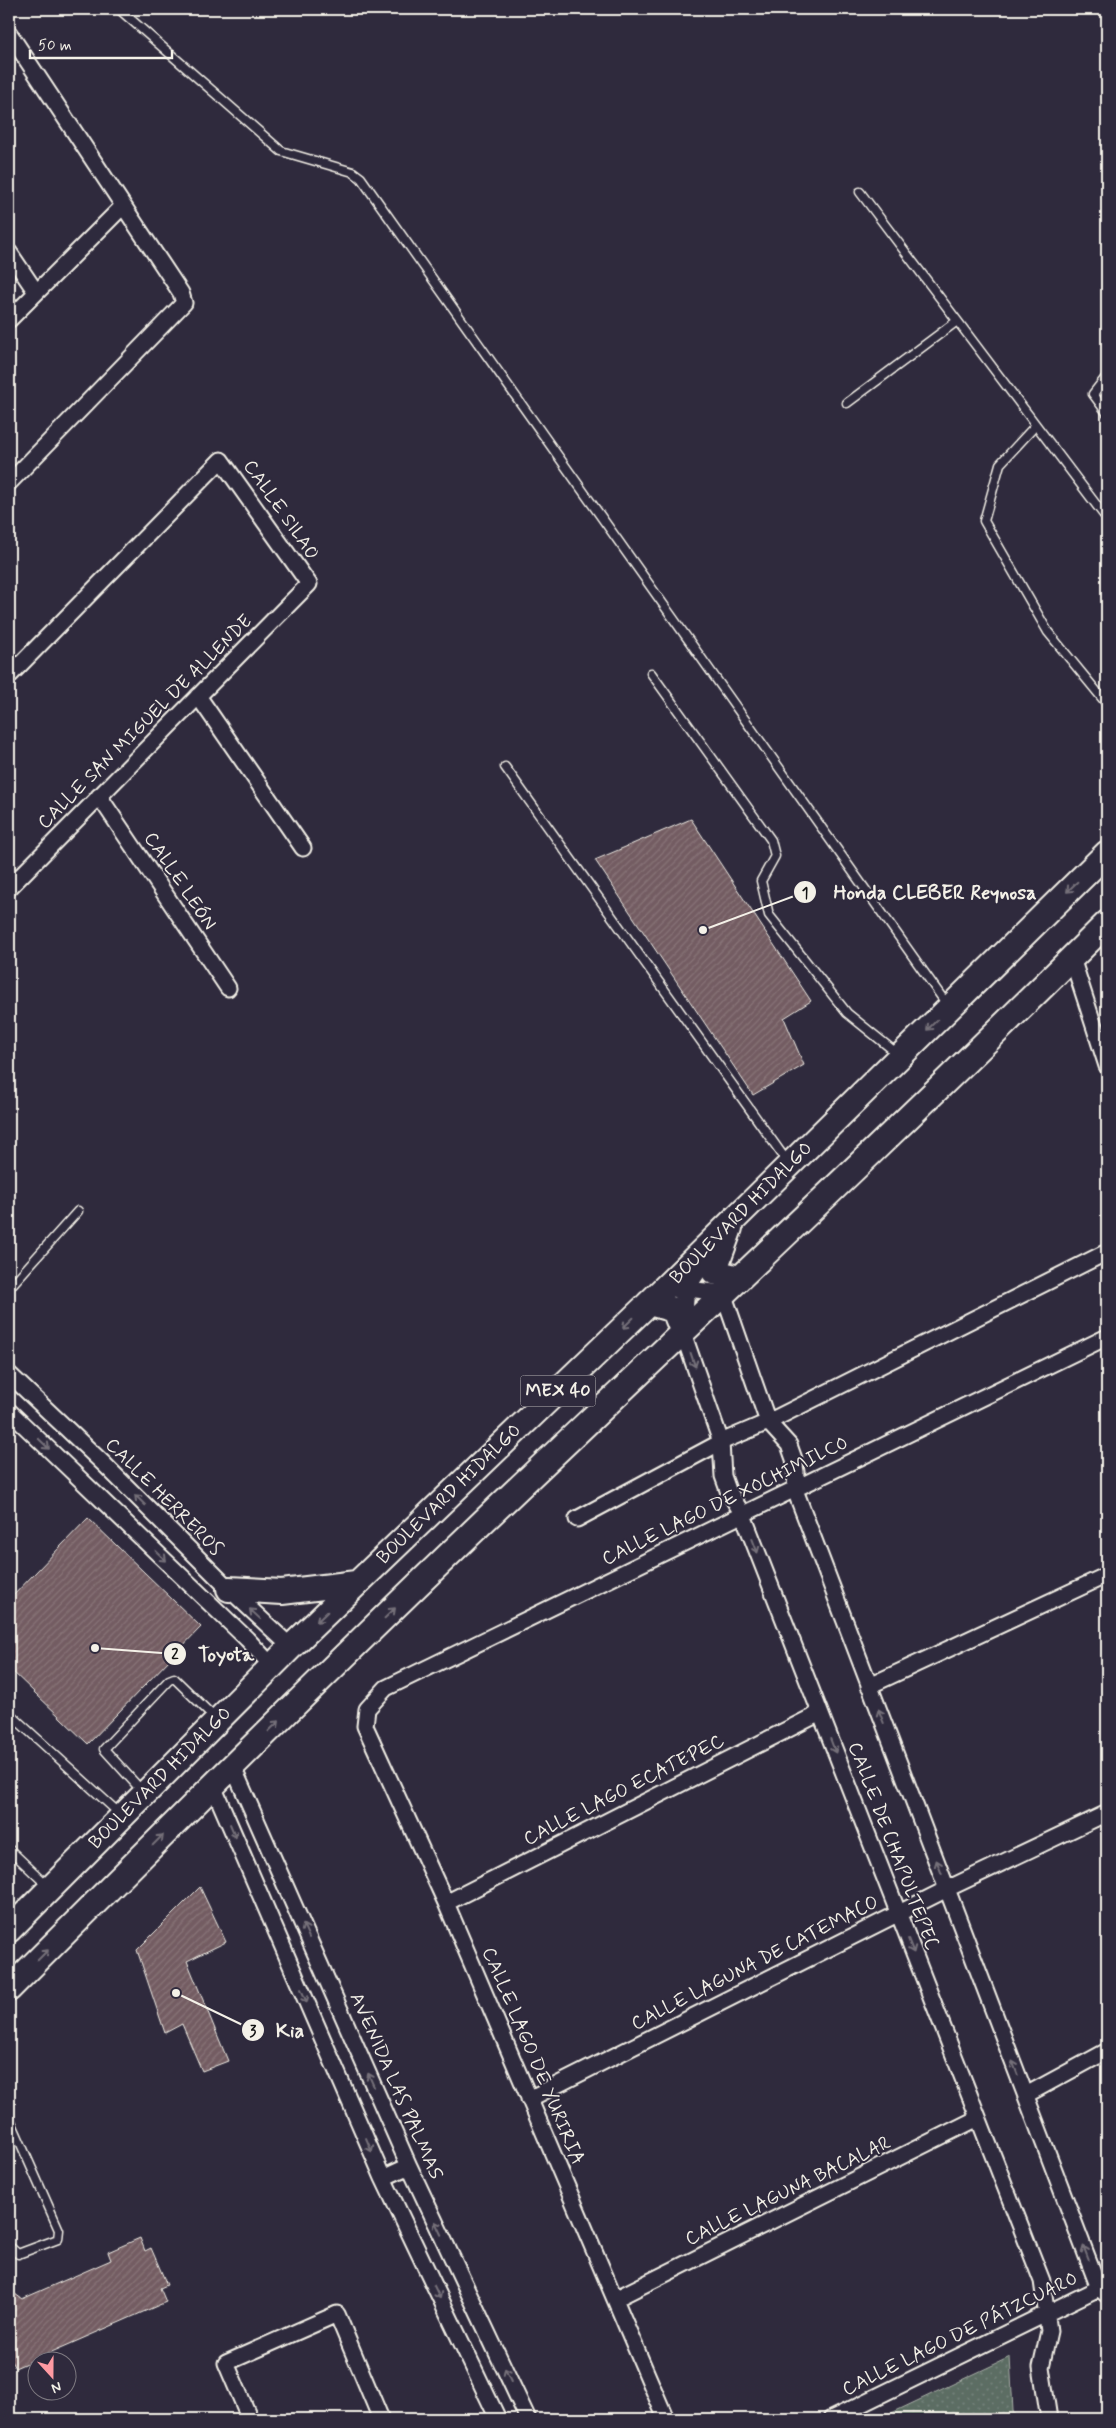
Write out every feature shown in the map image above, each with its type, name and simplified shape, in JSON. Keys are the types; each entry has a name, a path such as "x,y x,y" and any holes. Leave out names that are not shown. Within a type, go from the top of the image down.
{"main road":[{"name":"BOULEVARD HIDALGO","path":"9,1930 356,1583 649,1303 1107,853"},
{"name":"MEX 40","path":"9,1989 498,1507 683,1333 1107,923"},
{"path":"731,1286 714,1272 732,1222"},
{"path":"649,1303 674,1310 683,1333"},
{"path":"229,1589 282,1592 356,1583"}],"street":[{"path":"9,33 181,294 184,303 9,483"},
{"path":"9,320 123,206"},
{"path":"9,252 36,292"},
{"name":"CALLE SILAO","path":"9,676 221,460 309,584"},
{"name":"CALLE SAN MIGUEL DE ALLENDE","path":"9,888 309,584"},
{"path":"198,696 304,848"},
{"name":"CALLE LEÓN","path":"99,796 228,988"},
{"path":"1072,958 1107,1066"},
{"name":"CALLE DE CHAPULTEPEC","path":"732,1222 687,1289 683,1333 721,1442 723,1476 728,1490 743,1515 1042,2281 1049,2331 1041,2367 1049,2419"},
{"path":"577,1519 721,1442 768,1422 1107,1252"},
{"path":"649,1303 687,1289 731,1286"},
{"name":"CALLE DE CHAPULTEPEC","path":"731,1286 768,1422 789,1445 796,1472 794,1490 1026,2095 1105,2289"},
{"name":"CALLE LAGO DE XOCHIMILCO","path":"367,1710 386,1688 1107,1337"},
{"name":"CALLE HERREROS","path":"9,1374 291,1647"},
{"path":"9,1410 240,1632 272,1666"},
{"path":"869,1686 1107,1575"},
{"name":"CALLE LAGO DE YURIRIA","path":"367,1710 365,1726 446,1903 666,2419"},
{"name":"CALLE LAGO ECATEPEC","path":"446,1903 820,1712"},
{"name":"AVENIDA LAS PALMAS","path":"233,1767 409,2166 528,2419"},
{"path":"213,1786 383,2178 498,2419"},
{"name":"CALLE LAGUNA DE CATEMACO","path":"529,2099 947,1889 1107,1813"},
{"path":"241,1850 265,1839"},
{"path":"1026,2095 1107,2051"},
{"name":"CALLE LAGUNA BACALAR","path":"615,2299 978,2118"},
{"path":"383,2178 409,2166"},
{"name":"CALLE LAGO DE PÁTZCUARO","path":"831,2419 1048,2314 1105,2289"},
{"path":"250,2419 226,2363 337,2314 381,2419"}],"lane":[{"path":"119,9 282,151 353,172 361,178 949,1008"},
{"path":"860,192 1107,519"},
{"path":"847,403 957,321"},
{"path":"1107,376 1093,394 1107,413"},
{"path":"1036,425 1000,464 984,522 1048,632 1107,704"},
{"path":"1100,510 1107,504"},
{"path":"651,673 771,840 775,856 762,881 769,915 847,1013 901,1056"},
{"path":"505,767 790,1165"},
{"path":"9,1288 78,1211"},
{"path":"144,1794 104,1749 169,1680 174,1678 218,1720"},
{"path":"9,1713 121,1816"},
{"path":"9,1849 51,1889"},
{"path":"9,2118 59,2230 58,2239 18,2254 9,2246"}],"green space":[{"path":"1010,2357 1013,2411 1016,2419 879,2419"}],"building":[{"path":"691,819 811,1001 784,1018 804,1065 753,1095 595,860"},
{"path":"88,1518 201,1627 88,1744 9,1668 9,1600"},
{"path":"200,1887 226,1942 187,1961 228,2061 202,2071 182,2024 165,2033 137,1950"},
{"path":"140,2238 145,2251 151,2248 167,2285 160,2288 166,2302 56,2350 28,2350 28,2362 15,2368 9,2358 9,2297 15,2294 22,2299 111,2260 108,2252"}],"place":[{"name":"Honda CLEBER Reynosa","path":"703,930"},
{"name":"Toyota","path":"95,1648"},
{"name":"Kia","path":"176,1993"}]}
